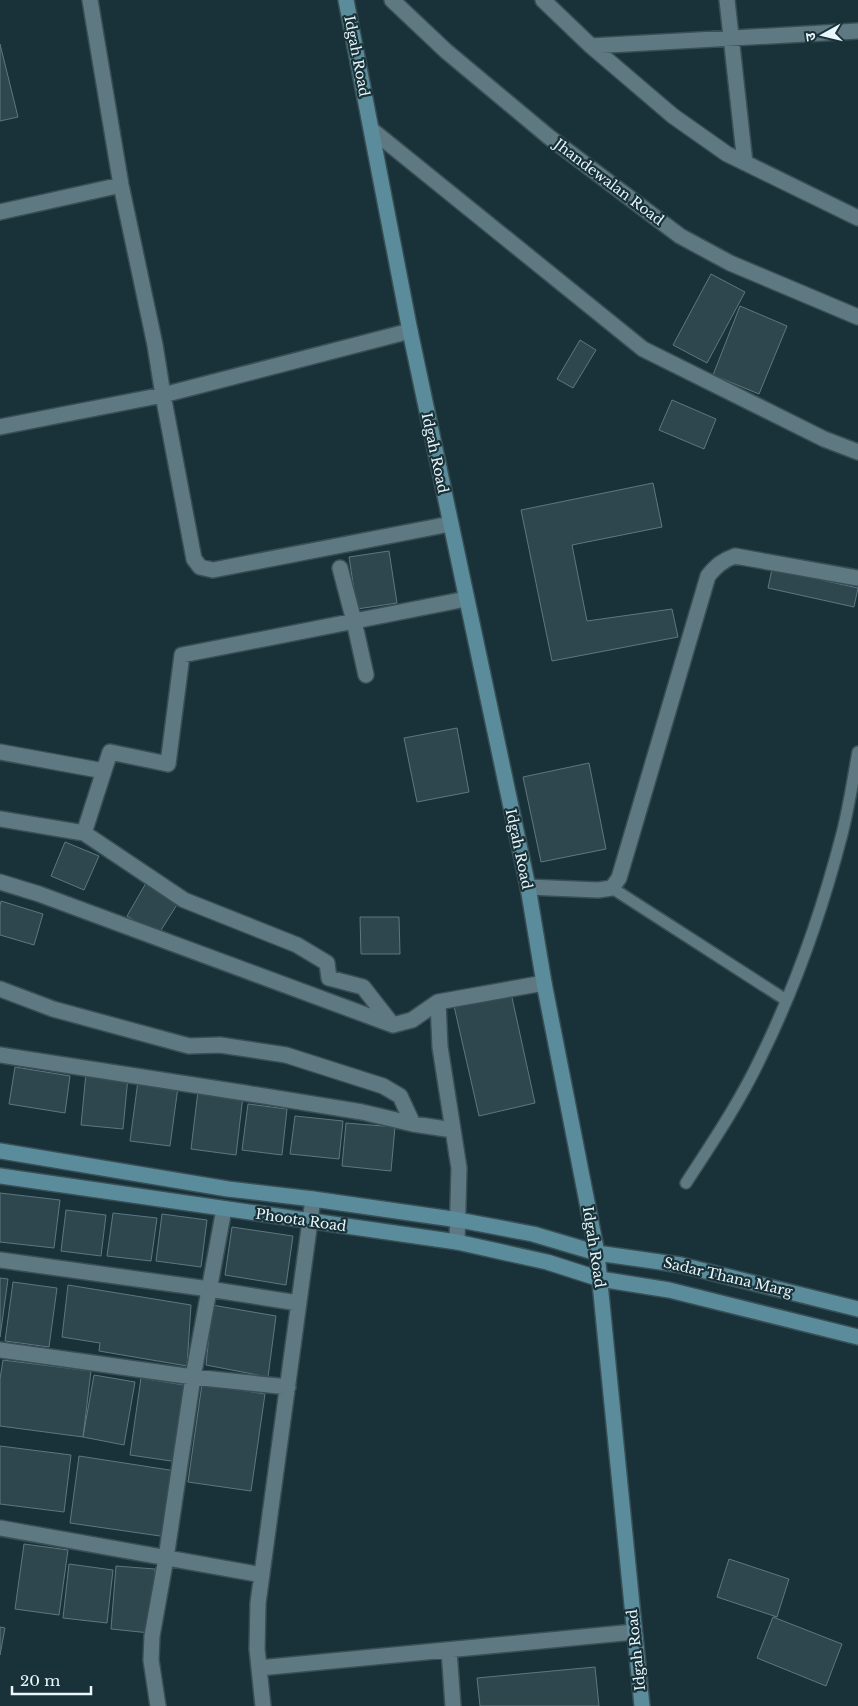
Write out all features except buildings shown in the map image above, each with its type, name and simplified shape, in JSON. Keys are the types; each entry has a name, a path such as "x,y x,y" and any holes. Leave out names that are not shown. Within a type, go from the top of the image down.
{"street":[{"path":"90,0 121,185 155,345 194,559 200,567 213,570 450,524"},
{"name":"Idgah Road","path":"346,0 410,331 528,887 544,983 597,1252 642,1706"},
{"name":"Jhandewalan Road","path":"392,0 446,52 542,130 680,236 730,263 858,317"},
{"path":"542,0 673,116 727,154 858,218"},
{"path":"727,0 745,163"},
{"path":"592,46 858,31"},
{"path":"372,130 643,349 824,439 858,452"},
{"path":"0,212 121,185"},
{"path":"0,427 163,395 410,331"},
{"path":"528,887 598,890 612,888 619,878 708,576 714,567 724,560 735,556 858,578"},
{"path":"340,568 366,675"},
{"path":"84,833 110,752 168,764 182,655 466,599"},
{"path":"0,752 104,771"},
{"path":"0,819 84,833 184,900 297,945 327,963 329,978 363,987 393,1025"},
{"path":"0,882 39,894 393,1025 412,1020 438,1002 544,983"},
{"path":"0,989 53,1010 190,1046 220,1045 286,1054 383,1086 400,1096 413,1124"},
{"path":"438,1002 440,1047 459,1168 457,1242"},
{"path":"0,1056 362,1112 413,1124 453,1130"},
{"name":"Phoota Road","path":"0,1151 228,1189 459,1220 547,1238 597,1252"},
{"name":"Phoota Road","path":"0,1176 457,1242 547,1262 600,1279"},
{"path":"263,1706 257,1649 257,1619 313,1199"},
{"path":"158,1706 151,1649 193,1377 224,1209"},
{"name":"Sadar Thana Marg","path":"597,1252 681,1265 858,1308"},
{"path":"0,1260 298,1303"},
{"name":"Sadar Thana Marg","path":"600,1279 669,1290 858,1337"},
{"path":"0,1350 193,1377 288,1387"},
{"path":"0,1528 262,1575"},
{"path":"259,1668 634,1632"},
{"path":"449,1650 453,1706"}],"lane":[{"path":"686,1183 729,1115 756,1067 786,1000 818,918 842,832 858,752"},
{"path":"612,888 786,1000"}]}
